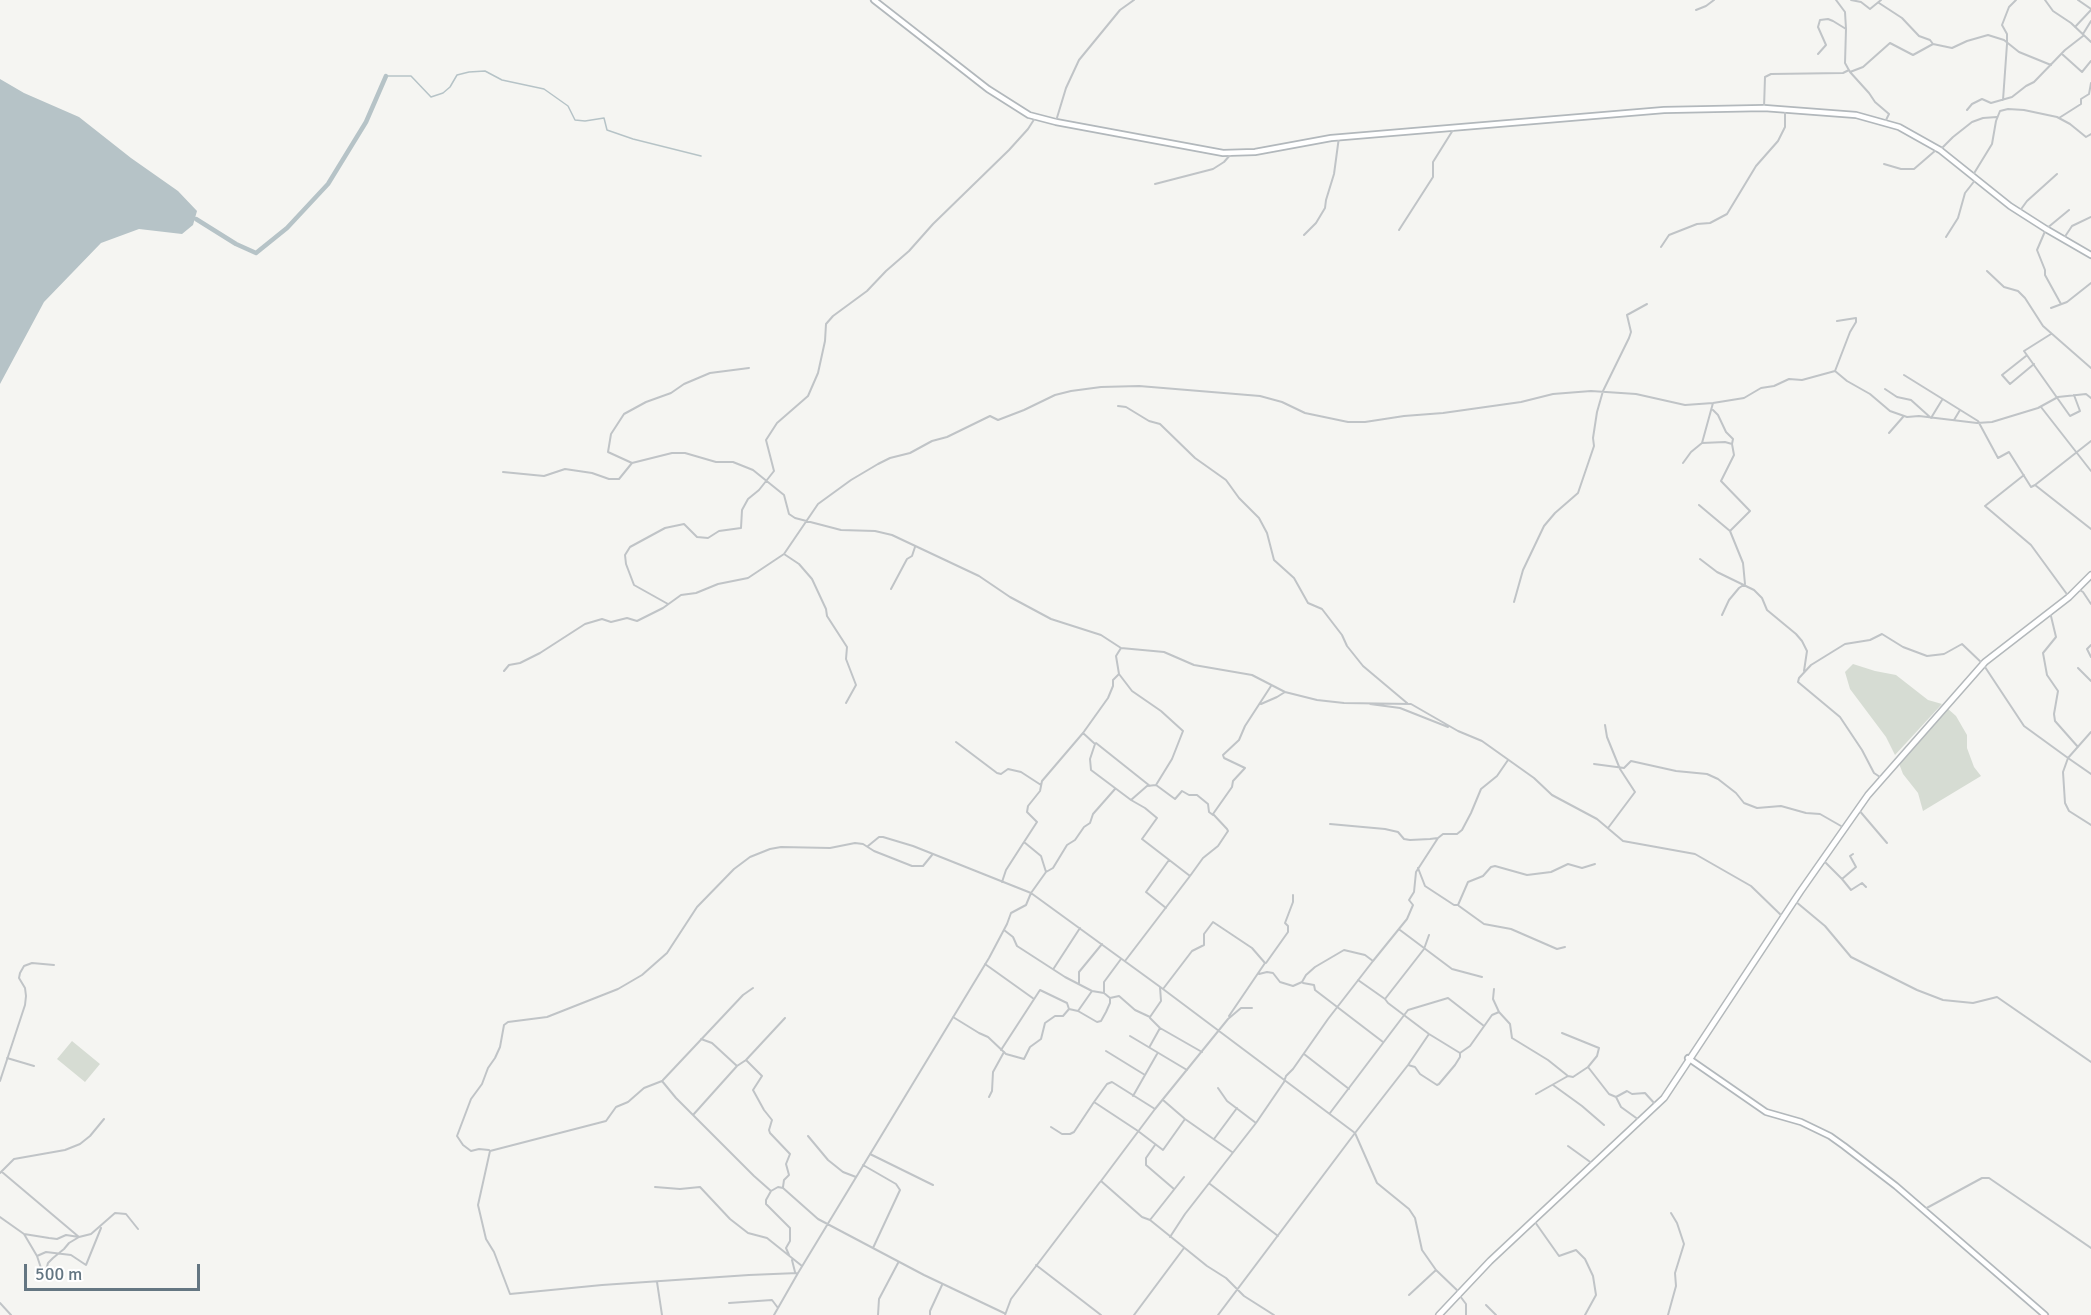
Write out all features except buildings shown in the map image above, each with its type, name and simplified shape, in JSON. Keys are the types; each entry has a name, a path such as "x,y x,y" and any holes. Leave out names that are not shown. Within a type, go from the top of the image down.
{"main road":[{"path":"1982,663 2050,612 2091,570"},
{"path":"1439,1315 1534,1220 1654,1106 1689,1059 1841,826 1880,777 1982,663 2078,589 2091,574"},
{"path":"1782,916 1895,761"}],"street":[{"path":"874,0 1018,110 1056,122 1212,152 1255,152 1339,137 1664,110 1764,108 1856,115 1885,122 1910,132 1939,149 2019,212 2091,255"},
{"path":"1056,122 1066,88 1079,60 1120,10 1134,0"},
{"path":"1696,10 1714,0"},
{"path":"1836,0 1845,12 1844,57 1850,71 1875,102 1889,114 1885,122"},
{"path":"1851,0 1861,2 1870,9 1880,1 1902,18 1919,36 1930,40 1933,44 1952,48 1988,36 1998,38 2019,52 2051,65"},
{"path":"2003,101 2007,34 2002,26 2009,7 2016,0"},
{"path":"2045,0 2053,11 2091,42"},
{"path":"2075,27 2091,10 2078,0"},
{"path":"1818,54 1826,45 1818,27 1820,20 1828,19 1846,29"},
{"path":"1966,110 1980,99 1991,103 2003,101 2034,82 2082,35 2091,21"},
{"path":"1764,108 1765,77 1772,74 1844,73 1863,67 1890,43 1913,55 1933,44"},
{"path":"2062,54 2082,72 2091,61"},
{"path":"2059,118 2081,104 2081,99 2089,94 2091,83"},
{"path":"1946,237 1958,218 1965,193 1992,144 1996,117 2000,111 2008,109 2059,118 2086,137 2091,134"},
{"path":"1661,247 1669,236 1697,224 1710,223 1727,214 1756,166 1778,141 1785,127 1785,110"},
{"path":"668,604 634,585 625,555 630,547 657,532 684,524 697,537 708,538 719,531 741,528 742,510 748,499 774,471 766,440 777,423 808,396 822,357 826,324 833,316 867,291 909,251 933,224 1009,150 1028,129 1035,117"},
{"path":"1884,164 1901,169 1914,169 1972,122 1996,117"},
{"path":"1399,230 1433,177 1433,162 1454,127"},
{"path":"1305,235 1317,223 1325,208 1334,174 1339,137"},
{"path":"1155,184 1213,169 1224,162 1231,153"},
{"path":"2019,212 2027,201 2057,174"},
{"path":"2061,304 2045,275 2037,250 2046,229 2069,210"},
{"path":"2064,238 2072,226 2091,217"},
{"path":"1987,271 2004,287 2018,291 2051,334 2091,368"},
{"path":"2051,308 2061,304 2091,283"},
{"path":"1514,602 1523,570 1544,526 1578,493 1594,446 1597,412 1603,391 1631,332 1628,315 1647,304"},
{"path":"1835,371 1850,332 1857,322 1856,318 1837,321"},
{"path":"2051,334 2024,351 2070,416 2080,411 2074,395"},
{"path":"2026,356 2002,375 2010,384 2034,364"},
{"path":"632,463 608,452 611,434 624,414 710,373 749,368"},
{"path":"504,671 509,664 520,663 540,653 585,624 602,619 611,622 627,618 637,621 681,595 748,578 784,554 818,504 827,496 890,458 910,453 990,416 998,420 1055,395 1071,391 1139,386 1260,396 1282,402 1305,413 1348,422 1365,422 1498,406 1553,394 1603,391 1636,394 1685,405 1713,403 1744,398 1761,388 1774,387 1789,380 1802,380 1835,371"},
{"path":"1835,371 1870,394 1890,411 1903,417 1977,423 1992,422 2041,407 2058,397 2086,394 2091,398"},
{"path":"1904,375 1978,421 1977,423 1998,459 2009,452 2031,487 2091,441"},
{"path":"1885,389 1897,397 1911,400 1930,418"},
{"path":"1930,418 1942,399"},
{"path":"1702,443 1713,403"},
{"path":"1118,406 1126,407 1149,421 1160,424 1195,458 1226,480 1239,498 1259,518 1274,560 1294,578 1308,603 1322,609 1363,666 1407,703 1454,729"},
{"path":"2041,407 2091,471"},
{"path":"1712,409 1734,441 1732,444 1734,455 1721,481 1750,511 1730,531"},
{"path":"1954,420 1960,410"},
{"path":"1889,433 1903,417"},
{"path":"1683,463 1702,443 1732,444"},
{"path":"503,472 544,476 566,469 592,473 609,479 619,479 632,463 672,453 685,453 716,462 733,462 767,479 784,495 789,514 795,518 841,530 875,531 892,535 979,576 1010,597 1051,619 1070,627 1101,635 1121,648 1164,652 1194,665 1252,675 1285,692 1330,702 1407,703"},
{"path":"2024,475 1985,506 2031,545 2068,596"},
{"path":"2035,484 2091,529"},
{"path":"1699,505 1730,531 1743,563 1745,584"},
{"path":"891,589 907,559 912,556 915,547"},
{"path":"784,554 799,564 812,579 827,616 847,647 846,659 856,685 846,703"},
{"path":"1700,559 1717,572 1745,584 1762,598 1767,610 1802,641 1807,651 1804,671 1798,682 1840,717 1874,773 1880,777"},
{"path":"1722,615 1728,600 1745,584"},
{"path":"2078,589 2083,592 2091,604"},
{"path":"2050,612 2056,637 2043,653 2047,675 2058,691 2055,721 2078,747"},
{"path":"1804,671 1845,644 1870,640 1882,634 1903,647 1928,656 1944,654 1962,644 1982,663 2024,726 2091,774"},
{"path":"2091,645 2087,650 2091,657"},
{"path":"1121,648 1116,656 1119,674 1132,691 1161,711 1183,731 1172,759 1156,785"},
{"path":"2078,668 2091,681"},
{"path":"1002,882 1005,870 1037,822 1027,812 1028,806 1040,791 1041,784 1108,698 1113,680 1119,674"},
{"path":"1213,815 1232,787 1233,781 1245,768 1224,758 1223,755 1239,740 1245,726 1271,685"},
{"path":"1261,704 1285,692"},
{"path":"1361,703 1400,708 1482,741 1534,778 1552,795 1582,810 1623,841 1695,854 1751,886 1782,916"},
{"path":"1605,725 1607,737 1620,769 1635,792 1607,828"},
{"path":"2091,732 2068,759 2063,772 2065,803 2069,811 2091,825"},
{"path":"1083,733 1150,786"},
{"path":"956,742 997,773 1001,774 1008,770 1021,772 1041,784"},
{"path":"1094,742 1089,767 1115,789 1156,817 1142,839 1190,876"},
{"path":"1170,1238 1185,1214 1256,1122 1286,1076 1337,1007 1400,930 1413,905 1409,900 1414,892 1416,872 1438,838 1443,834 1458,834 1462,830 1480,789 1497,776 1508,760"},
{"path":"1594,764 1620,769 1631,761 1676,771 1707,774 1718,779 1736,793 1744,803 1757,808 1781,806 1806,813 1820,814 1841,826"},
{"path":"1125,962 1203,858 1218,846 1228,831 1209,812 1208,804 1197,795 1189,795 1182,791 1175,799 1156,785 1150,786 1131,800"},
{"path":"774,1315 796,1273 985,964 1011,913 1026,905 1031,893 1046,872 1053,868 1067,845 1075,840 1084,827 1090,824 1093,814 1115,789"},
{"path":"1858,809 1887,843"},
{"path":"1330,824 1385,829 1398,832 1404,839 1410,840 1438,838"},
{"path":"868,846 879,837 883,837 1031,893 1219,1030 1284,1082 1355,1133 1377,1183 1409,1209 1415,1218 1422,1250 1466,1304 1466,1315"},
{"path":"1024,842 1041,856 1046,872"},
{"path":"753,988 743,995 662,1081 646,1087 628,1102 616,1107 606,1121 490,1151 479,1149 471,1151 462,1145 457,1136 471,1099 482,1084 497,1054 506,1023 547,1017 618,989 642,975 667,953 697,907 734,868 750,857 781,847 830,848 855,843 919,867 923,866 932,855"},
{"path":"1842,879 1856,867 1850,856 1853,854"},
{"path":"1166,908 1146,892 1169,860"},
{"path":"1822,860 1851,890 1862,883 1866,887"},
{"path":"1458,905 1468,882 1483,876 1491,867 1495,866 1527,875 1551,872 1570,864 1582,868 1595,864"},
{"path":"1418,868 1425,886 1454,905 1458,905 1484,924 1511,930 1557,949 1565,947"},
{"path":"1005,1314 1011,1299 1036,1265 1155,1108 1228,1019 1251,982 1265,966 1288,932 1288,926 1285,923 1293,902 1293,894"},
{"path":"1794,901 1826,926 1851,957 1917,990 1943,1000 1973,1003 1996,997 2091,1062"},
{"path":"1150,1017 1161,1004 1162,988 1192,951 1203,945 1204,934 1213,922 1257,952 1265,966"},
{"path":"1053,969 1080,928"},
{"path":"1004,930 1015,940 1017,946 1065,977 1092,991 1104,993 1110,998"},
{"path":"1400,930 1452,969 1482,977"},
{"path":"1385,999 1424,949 1429,935"},
{"path":"1079,983 1078,972 1102,944"},
{"path":"1259,974 1268,972 1280,982 1293,986 1302,982 1315,967 1344,950 1365,955 1373,961"},
{"path":"1104,993 1104,982 1122,959"},
{"path":"0,1081 26,996 25,988 19,978 20,973 24,966 32,963 54,965"},
{"path":"985,964 1034,999"},
{"path":"1358,980 1430,1034 1460,1053"},
{"path":"1302,982 1314,986 1315,990 1383,1042"},
{"path":"1494,989 1493,999 1499,1012 1510,1024 1510,1036 1548,1060 1568,1076 1577,1076 1588,1066 1599,1048 1562,1033"},
{"path":"989,1097 992,1091 993,1072 1002,1051 1041,990 1067,1003 1069,1009"},
{"path":"1078,1011 1092,991"},
{"path":"1110,998 1119,996 1135,1010 1150,1017 1151,1021 1160,1028 1202,1052"},
{"path":"1069,1009 1099,1022 1108,1008 1110,998"},
{"path":"1329,1114 1404,1015 1412,1008 1448,998 1484,1026"},
{"path":"1228,1019 1241,1008 1252,1008"},
{"path":"953,1017 988,1037 1002,1051 1024,1059 1030,1047 1041,1039 1046,1022 1056,1016 1063,1016 1069,1009"},
{"path":"1408,1065 1437,1085 1453,1068 1460,1053 1470,1046 1493,1014 1499,1012"},
{"path":"693,1115 736,1066 746,1060 785,1018"},
{"path":"1149,1047 1160,1028"},
{"path":"1218,1315 1430,1034"},
{"path":"1130,1036 1187,1070"},
{"path":"701,1039 712,1043 736,1066"},
{"path":"1106,1051 1145,1075"},
{"path":"1133,1096 1158,1054"},
{"path":"1304,1054 1349,1089"},
{"path":"7,1058 34,1066"},
{"path":"1689,1059 1766,1112 1800,1122 1830,1136 1896,1186 2045,1315"},
{"path":"746,1060 762,1076 753,1090 772,1120 770,1133 790,1154 786,1164 789,1175 784,1180 783,1188"},
{"path":"1588,1066 1621,1107 1639,1120"},
{"path":"1536,1094 1568,1076"},
{"path":"662,1081 676,1098 771,1191"},
{"path":"1050,1127 1062,1134 1074,1132 1110,1082 1155,1108"},
{"path":"1553,1085 1604,1125"},
{"path":"1218,1088 1227,1101 1256,1122"},
{"path":"1616,1098 1627,1091 1632,1094 1645,1093 1654,1106"},
{"path":"1163,1100 1185,1119 1232,1152"},
{"path":"1094,1102 1163,1150 1185,1119"},
{"path":"1214,1139 1237,1108"},
{"path":"79,1237 1,1172 14,1160 65,1150 80,1144 104,1119"},
{"path":"808,1136 828,1160 843,1172 856,1177"},
{"path":"1155,1145 1146,1158 1146,1165 1174,1189"},
{"path":"1568,1146 1593,1164"},
{"path":"490,1151 478,1205 486,1239 494,1252 510,1294 796,1273"},
{"path":"870,1154 933,1185"},
{"path":"863,1165 896,1184 900,1190 873,1248"},
{"path":"1150,1220 1184,1177"},
{"path":"1923,1210 1982,1178 1989,1178 2091,1248"},
{"path":"1101,1181 1142,1217 1150,1220 1170,1238 1226,1278 1237,1290 1274,1315"},
{"path":"1210,1184 1278,1236"},
{"path":"655,1186 680,1189 700,1187 730,1219 748,1233 767,1238 802,1266"},
{"path":"796,1273 786,1248 790,1241 790,1228 766,1204 771,1191 778,1187 783,1188 812,1215 827,1224 898,1262 1005,1314"},
{"path":"0,1217 24,1234 37,1256 45,1277 48,1263 69,1243 91,1234 115,1213 126,1214 138,1228"},
{"path":"1668,1315 1676,1286 1675,1273 1684,1244 1671,1213"},
{"path":"1534,1220 1559,1256 1576,1250 1585,1259 1593,1276 1596,1295 1585,1315"},
{"path":"37,1256 46,1252 71,1255 86,1265 101,1228"},
{"path":"24,1234 57,1239 66,1235 79,1237"},
{"path":"1134,1315 1184,1248"},
{"path":"878,1315 879,1299 898,1262"},
{"path":"1036,1265 1101,1315"},
{"path":"1409,1295 1436,1270"},
{"path":"657,1282 662,1315"},
{"path":"930,1315 943,1284"},
{"path":"729,1303 772,1300 778,1308"},
{"path":"0,1303 11,1315"},
{"path":"1486,1305 1496,1315"},
{"path":"999,1315 1005,1314"}],"shaded area":[{"path":"0,79 24,93 79,117 178,191 197,211 193,225 182,234 139,229 101,243 44,302 0,384"},
{"path":"1853,664 1896,675 1928,700 1942,704 1895,755 1886,737 1850,689 1845,672"},
{"path":"1947,708 1956,716 1967,735 1967,748 1974,767 1981,776 1923,811 1918,793 1903,774 1898,761"},
{"path":"72,1041 100,1064 85,1082 57,1059"}],"waterway":[{"path":"386,76 411,76 431,97 443,93 450,87 457,75 485,71 502,80 544,89 568,106 575,120 604,118 607,130 701,156"},
{"path":"196,219 236,244 256,253 287,228 328,184 366,122 386,76"}]}
